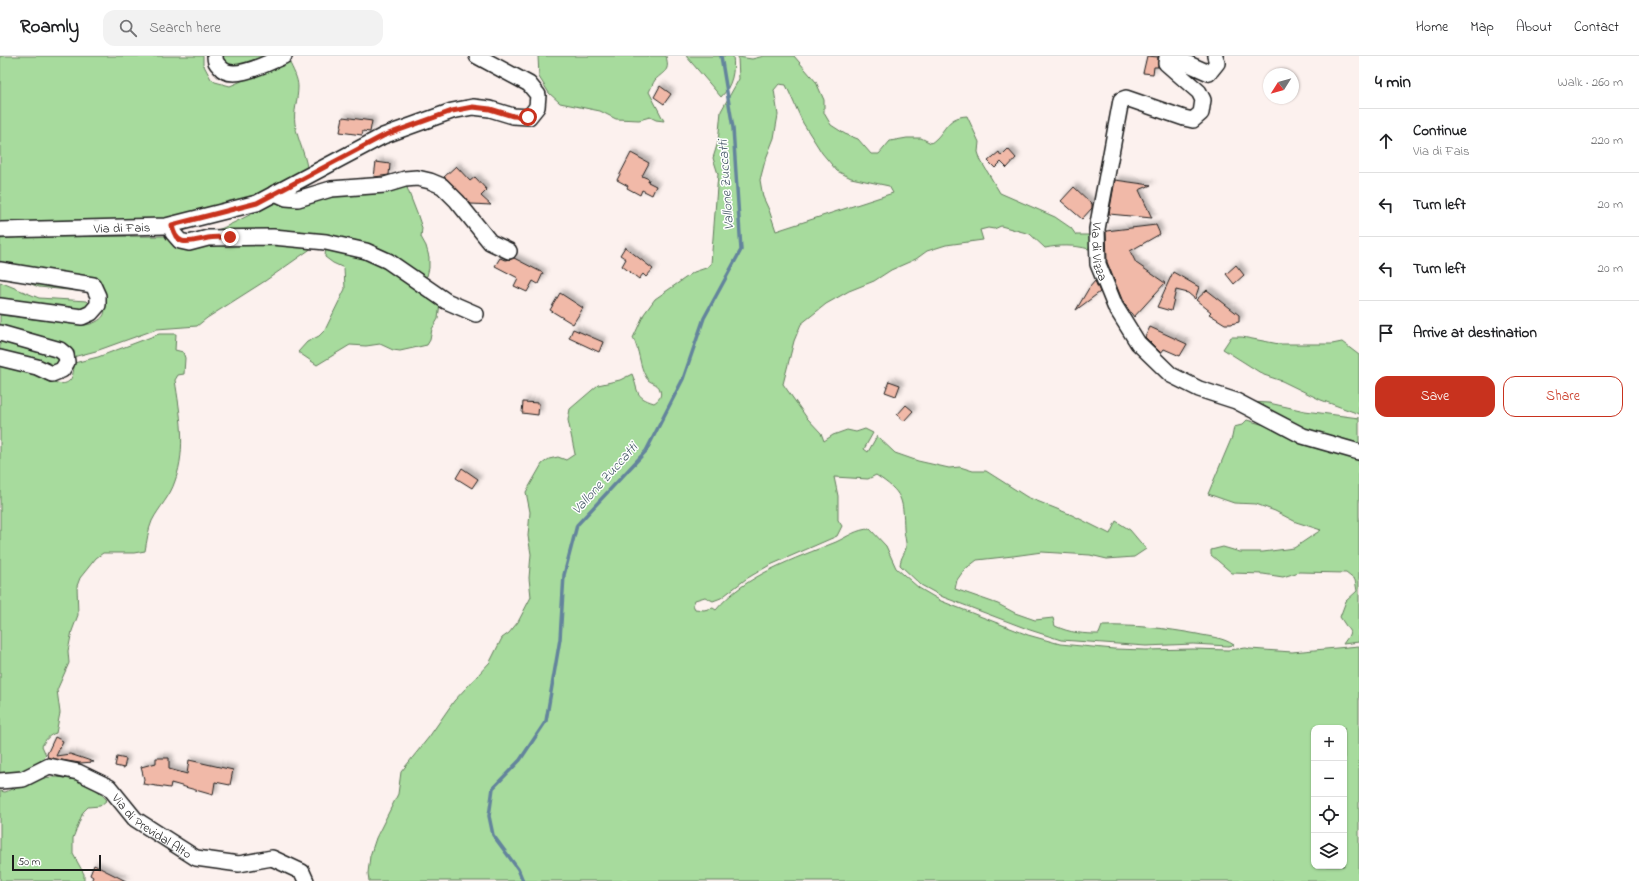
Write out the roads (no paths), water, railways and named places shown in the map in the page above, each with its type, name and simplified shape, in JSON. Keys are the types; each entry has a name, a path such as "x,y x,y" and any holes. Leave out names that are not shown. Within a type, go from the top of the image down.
{"street":[{"path":"215,56 215,61 222,70 232,73 244,72 284,56"},
{"name":"Via di Fais","path":"0,230 172,225 257,203 383,136 452,111 473,107 490,109 513,116 528,117 537,107 538,95 529,84 477,56"},
{"name":"Via di Vizza","path":"1215,56 1217,63 1209,72 1173,57 1167,58 1166,63 1199,92 1203,100 1201,113 1193,120 1126,98 1121,100 1097,229 1098,264 1115,306 1138,343 1171,376 1199,389 1236,401 1303,436 1359,452"},
{"path":"275,194 286,198 298,199 331,189 366,188 417,178 430,181 442,186 490,242 509,251"},
{"path":"172,225 173,233 180,241 189,243 208,238 273,237 326,242 366,252 388,261 446,301 476,314"},
{"path":"0,270 93,285 98,296 98,305 91,313 82,317 0,306"},
{"path":"0,333 60,350 66,355 67,362 62,370 52,374 37,367 0,358"},
{"name":"Via di Previdal Alto","path":"0,782 23,779 49,766 78,772 109,787 134,819 196,858 239,864 272,858 302,872 306,881"}],"waterway":[{"name":"Vallone Zuccatti","path":"523,881 518,869 493,835 489,816 493,788 520,760 546,721 560,639 564,575 577,525 646,451 683,379 704,318 741,250 733,128 721,56"}]}
